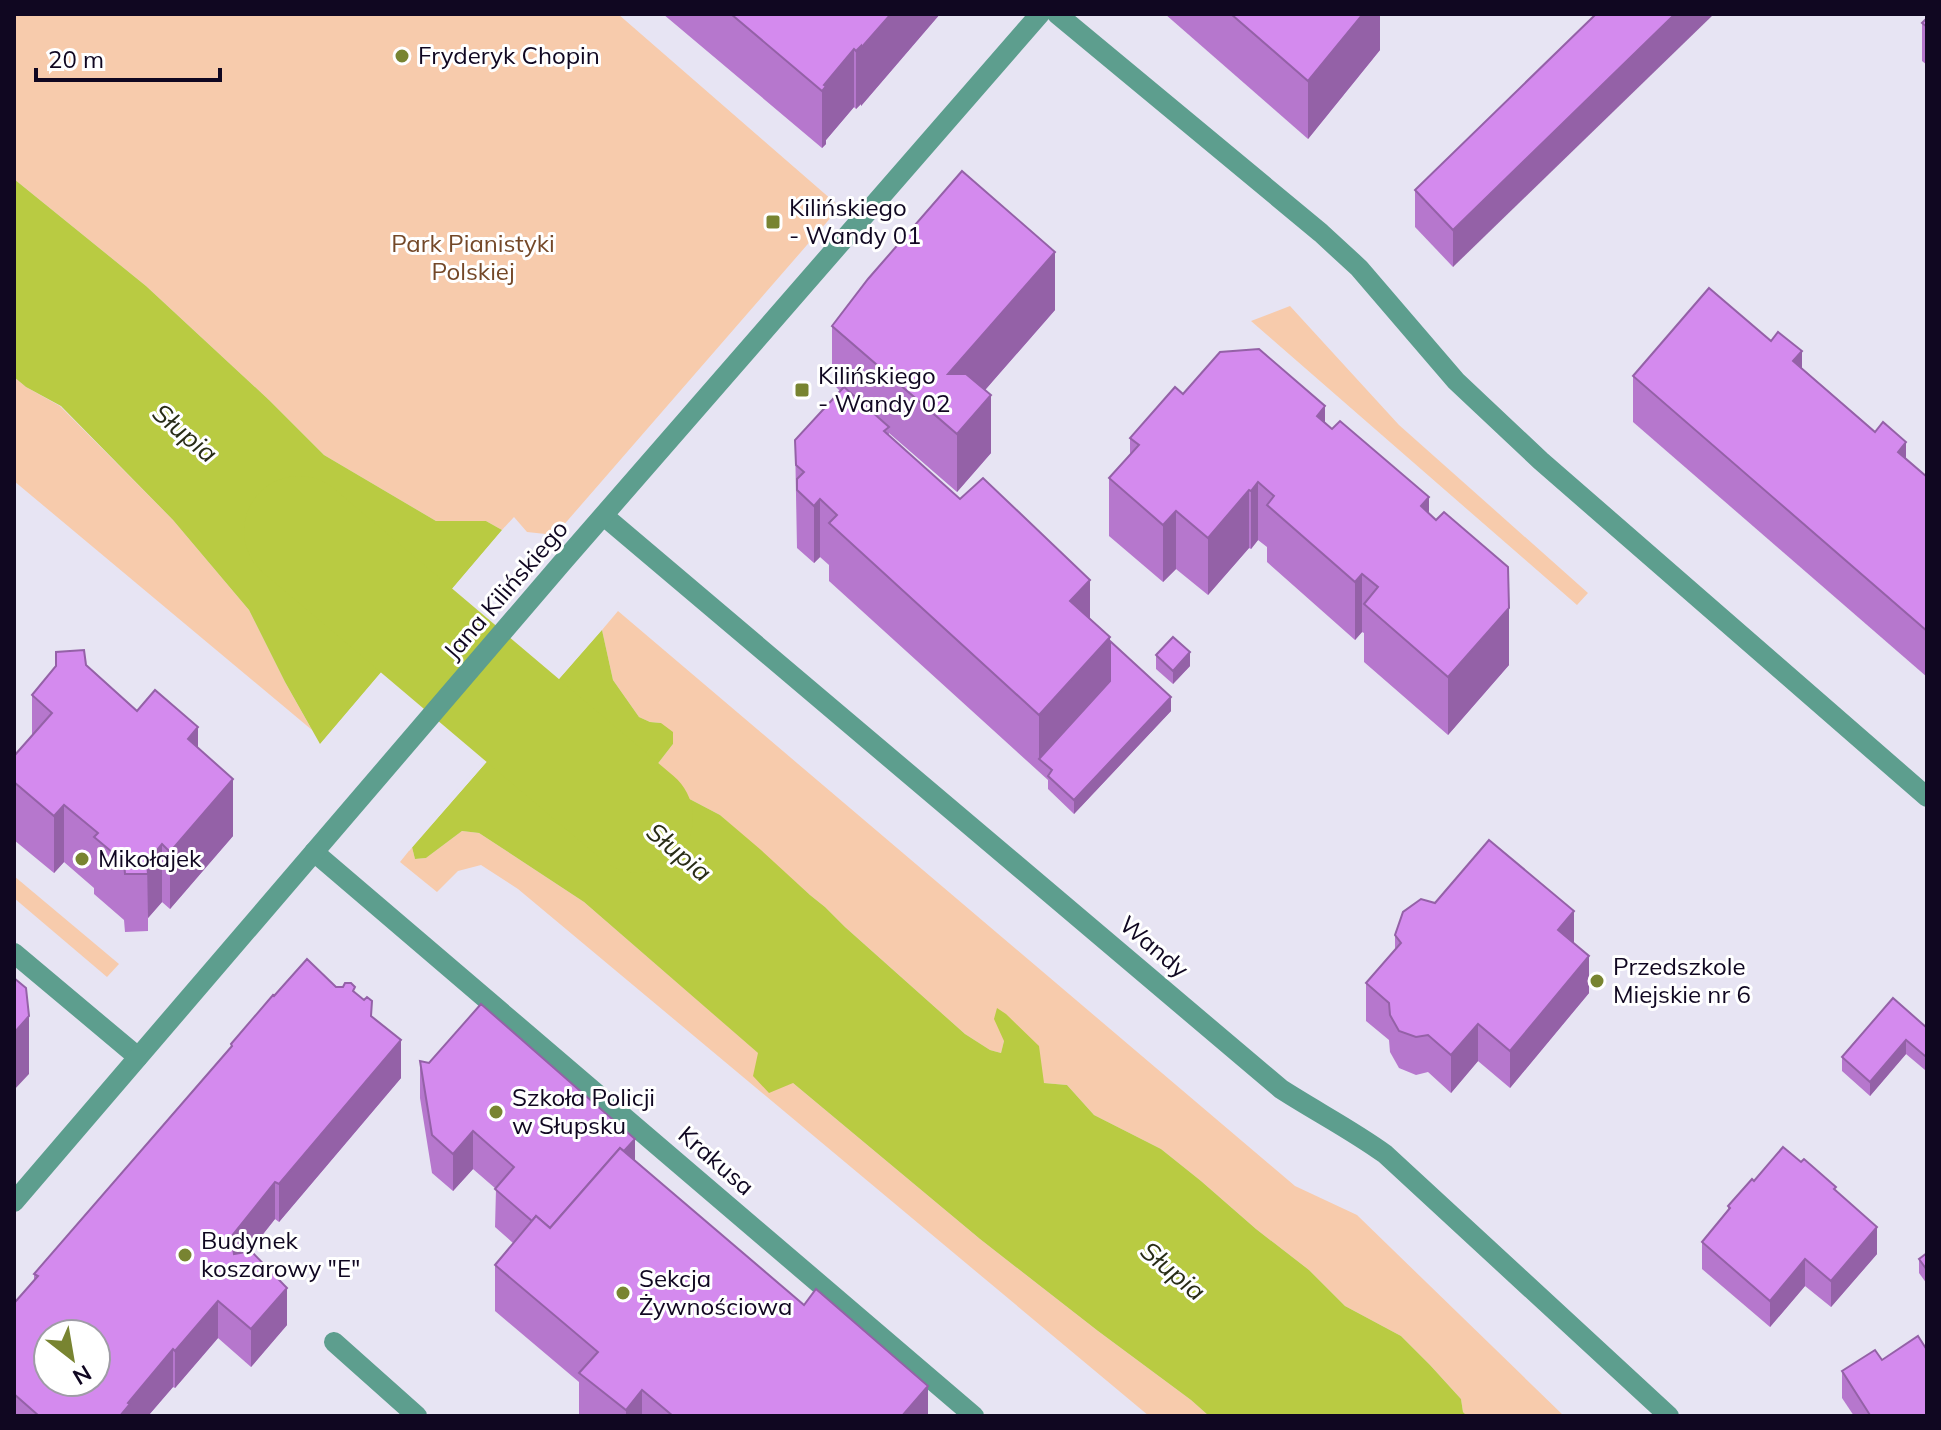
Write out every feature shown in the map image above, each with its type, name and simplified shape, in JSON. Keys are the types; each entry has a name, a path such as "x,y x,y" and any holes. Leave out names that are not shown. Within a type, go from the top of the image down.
{"street":[{"name":"Jana Kilińskiego","path":"14,1202 561,564 1040,14"},
{"path":"1057,14 1321,233 1359,268 1456,381 1541,461 1927,797"},
{"name":"Wandy","path":"604,516 1281,1089 1361,1136 1385,1154 1669,1416"},
{"name":"Krakusa","path":"314,852 974,1416"},
{"path":"14,953 138,1057"},
{"path":"334,1342 417,1416"}],"green space":[{"name":"Park Pianistyki Polskiej","path":"14,14 618,14 840,207 555,535 527,532 514,517 502,530 486,521 436,521 324,455 146,286 14,179"},
{"path":"1290,306 1399,425 1588,593 1577,605 1251,321"},
{"path":"14,377 60,406 173,520 249,610 312,730 14,481"},
{"path":"618,611 1295,1186 1357,1215 1564,1416 1467,1416 1463,1412 1461,1399 1401,1336 1345,1306 1309,1270 1161,1149 1094,1115 1067,1085 1044,1083 1004,1041 1001,1053 990,1050 965,1034 720,815 680,794 656,766 673,744 661,723 639,717 613,680 602,630"},
{"path":"462,831 479,833 584,902 980,1239 1209,1416 1149,1416 518,889 481,865 458,871 437,892 400,862 412,847 415,859 426,858"},
{"path":"14,876 119,964 107,977 14,898"}],"water":[{"path":"14,179 146,286 324,455 436,521 486,521 502,530 320,744 249,610 173,520 61,406 14,377"},
{"path":"602,630 613,680 639,717 661,723 673,732 673,744 656,766 680,794 720,815 965,1034 990,1050 1001,1053 1004,1041 994,1019 997,1008 1006,1014 1039,1046 1044,1083 1067,1085 1094,1115 1161,1149 1309,1270 1345,1306 1401,1336 1461,1399 1463,1412 1467,1416 1209,1416 980,1239 793,1083 769,1093 753,1076 758,1053 584,902 479,833 462,831 426,858 415,859 412,847"}],"pier":[{"path":"505,527 505,532 323,747 318,747"},
{"path":"601,626 604,627 409,851 409,844"}],"building":[{"path":"731,14 891,14 861,48 854,49 822,91"},
{"path":"1231,14 1363,14 1308,81"},
{"path":"1596,14 1675,14 1453,230 1415,190"},
{"path":"962,171 1055,252 948,374 966,374 991,395 957,434 832,326 868,279"},
{"path":"1709,288 1771,341 1778,332 1802,351 1793,361 1875,432 1883,422 1906,442 1898,452 1927,477 1927,631 1633,376"},
{"path":"1259,349 1325,406 1317,416 1332,429 1340,421 1429,497 1421,506 1436,520 1444,512 1508,567 1509,608 1448,677 1364,604 1378,587 1362,574 1355,582 1267,505 1274,496 1258,482 1208,538 1176,511 1163,525 1109,478 1139,445 1130,438 1175,387 1183,394 1220,352"},
{"path":"844,387 889,427 884,431 960,499 983,478 1090,580 1070,601 1110,637 1039,715 829,523 837,515 820,499 814,506 797,490 797,479 804,472 796,465 795,440"},
{"path":"1173,637 1190,652 1173,671 1156,655"},
{"path":"1110,641 1171,697 1074,800 1048,776 1052,770 1039,759 1110,681"},
{"path":"84,650 86,665 137,711 155,690 198,727 188,739 233,779 170,852 162,844 147,862 148,874 125,874 124,862 94,837 98,833 64,805 54,816 14,782 14,756 52,713 32,695 56,666 56,652"},
{"name":"Przedszkole Miejskie nr 6","path":"1489,840 1574,911 1558,930 1589,956 1510,1051 1478,1024 1451,1055 1428,1035 1416,1037 1399,1031 1390,1015 1389,1003 1366,983 1401,943 1395,935 1403,912 1421,899 1435,903"},
{"path":"307,959 336,987 351,983 355,987 353,991 364,1000 367,997 372,1001 371,1016 401,1040 279,1184 275,1182 231,1237 234,1254 251,1251 287,1288 251,1329 218,1301 175,1351 173,1349 120,1416 39,1416 14,1394 14,1299 16,1301 38,1276 34,1274"},
{"path":"14,978 26,988 29,1016 14,1033"},
{"path":"1893,998 1927,1028 1927,1054 1925,1056 1906,1040 1870,1082 1842,1057"},
{"path":"481,1004 635,1139 624,1151 620,1148 550,1228 536,1216 532,1221 495,1189 514,1167 473,1131 453,1154 432,1135 420,1061 429,1063"},
{"path":"1783,1147 1801,1162 1804,1159 1877,1227 1831,1281 1805,1259 1770,1301 1702,1242 1730,1208 1728,1206"},
{"name":"Sekcja Żywnościowa","path":"620,1148 804,1305 816,1289 928,1386 902,1416 673,1416 642,1390 626,1410 579,1373 598,1352 495,1265 536,1216 550,1228"},
{"path":"1927,1253 1927,1270 1919,1259"},
{"path":"1918,1336 1927,1350 1927,1416 1869,1416 1842,1371 1875,1350 1882,1360"}],"waterway":[{"name":"Słupia","path":"299,531 638,818"}],"place":[{"name":"Fryderyk Chopin","path":"402,56"},
{"name":"Kilińskiego - Wandy 01","path":"773,222"},
{"name":"Kilińskiego - Wandy 02","path":"802,390"},
{"name":"Mikołajek","path":"82,859"},
{"name":"Przedszkole Miejskie nr 6","path":"1597,981"},
{"name":"Szkoła Policji w Słupsku","path":"496,1112"},
{"name":"Budynek koszarowy \"E\"","path":"185,1255"},
{"name":"Sekcja Żywnościowa","path":"623,1293"}]}
